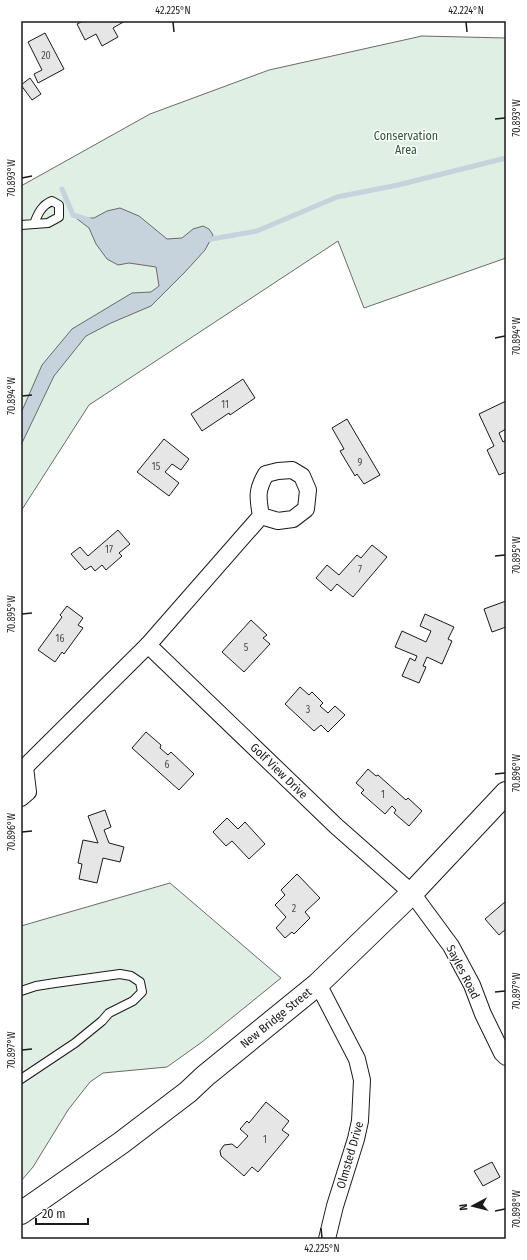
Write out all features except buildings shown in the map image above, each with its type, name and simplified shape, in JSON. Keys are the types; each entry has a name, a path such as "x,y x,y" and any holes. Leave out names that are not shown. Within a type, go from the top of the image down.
{"street":[{"path":"21,798 28,792 23,766 148,645 261,516"},
{"name":"Golf View Drive","path":"148,645 336,826 412,893"},
{"name":"New Bridge Street","path":"21,1213 122,1143 188,1092 204,1076 318,984 412,893 506,793"},
{"name":"Sayles Road","path":"412,893 451,946 472,985 483,1014 502,1053 506,1057"},
{"name":"Olmsted Drive","path":"318,984 356,1059 362,1080 360,1121 327,1239"}],"lane":[{"path":"21,225 34,224"},
{"path":"21,992 36,986 120,974 131,976 140,982 142,992 133,1001 109,1013 75,1044 21,1079"}],"green space":[{"name":"Conservation Area","path":"422,36 506,38 506,258 364,308 338,241 89,405 21,511 21,186 150,114 269,70"},
{"path":"170,883 281,978 202,1042 167,1067 103,1073 90,1082 68,1110 33,1167 21,1181 21,926"}],"shaded area":[{"path":"120,208 139,216 167,239 182,238 193,229 203,226 209,229 213,235 205,250 151,306 111,323 86,336 54,376 21,445 21,413 42,365 72,329 132,293 151,292 159,286 156,267 129,263 118,265 107,259 96,244 89,228 76,218 94,218 107,211"}],"waterway":[{"path":"206,240 257,231 337,197 398,185 506,158"},
{"path":"62,189 73,215 89,220"}]}
